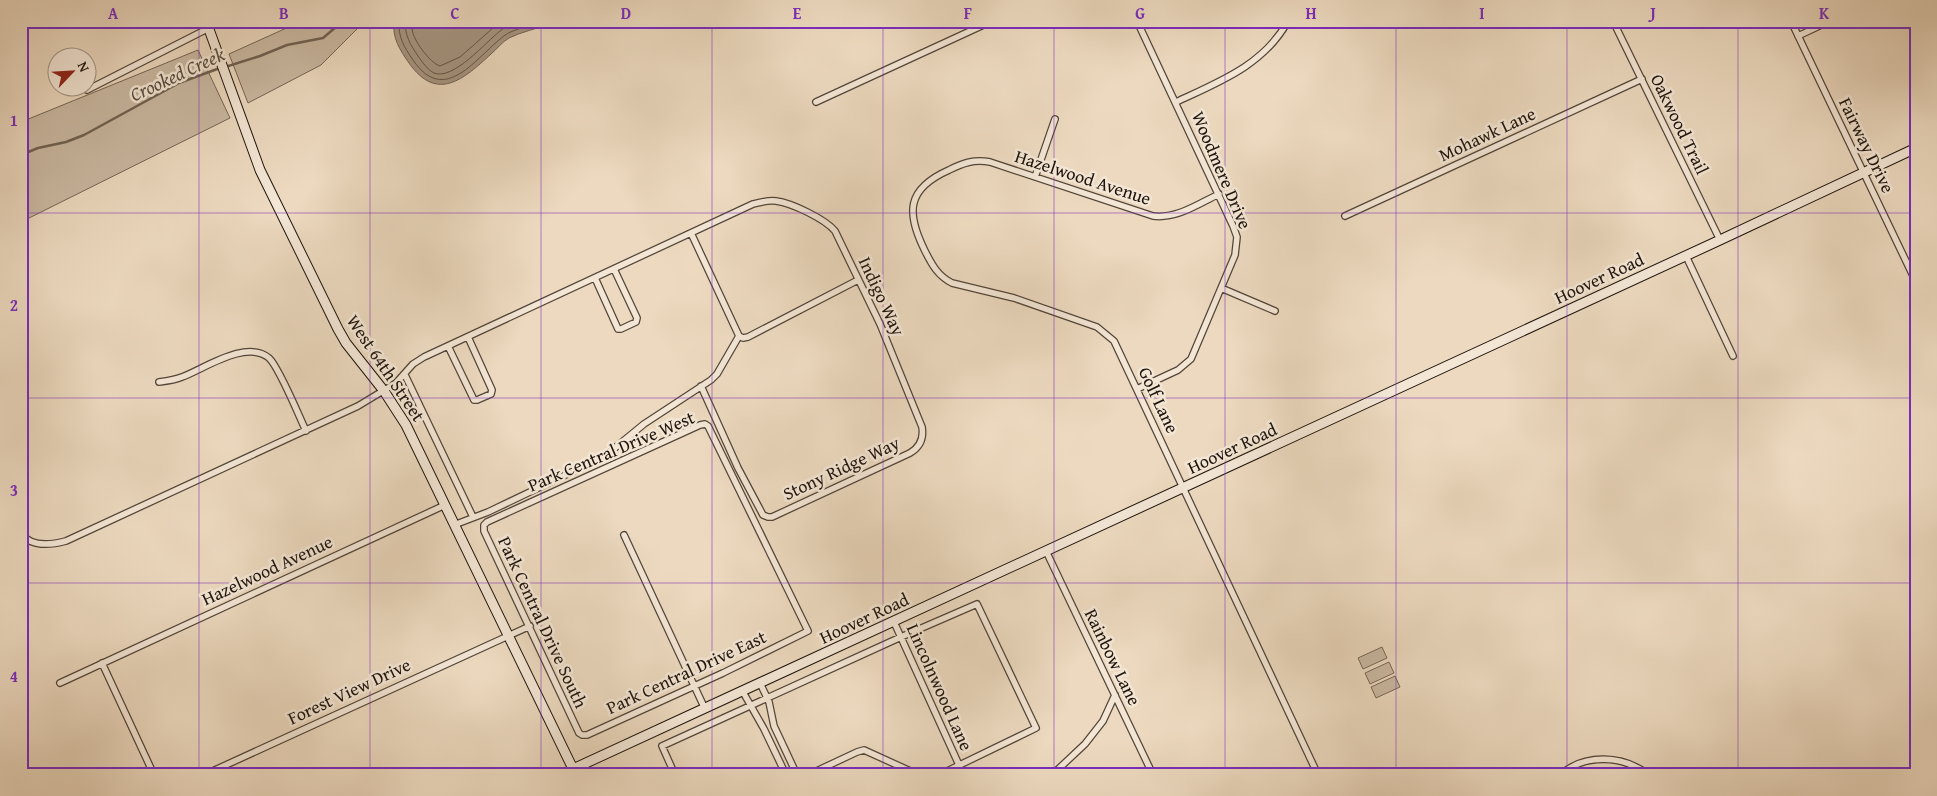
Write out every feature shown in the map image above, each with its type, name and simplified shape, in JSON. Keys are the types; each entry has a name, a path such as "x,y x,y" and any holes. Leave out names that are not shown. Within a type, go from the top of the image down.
{"street":[{"path":"816,102 992,21"},
{"name":"Woodmere Drive","path":"1137,21 1235,228 1237,246 1222,288 1195,351 1187,363 1178,370 1137,389"},
{"path":"1176,102 1230,77 1250,64 1271,46 1288,21"},
{"name":"Oakwood Trail","path":"1613,21 1720,240"},
{"name":"Fairway Drive","path":"1791,21 1916,282"},
{"path":"1798,36 1830,21"},
{"name":"West 64th Street","path":"98,84 208,25 260,170 346,343 384,391 406,425 574,772"},
{"name":"Mohawk Lane","path":"1345,216 1642,79"},
{"path":"1035,177 1055,119"},
{"name":"Hoover Road","path":"560,775 574,772 760,683 1916,148"},
{"name":"Hazelwood Avenue","path":"964,163 977,160 990,162 1156,217 1176,214 1219,194"},
{"name":"Golf Lane","path":"964,163 929,180 919,190 915,200 912,214 915,231 934,268 941,276 952,283 1014,298 1104,331 1118,347 1318,775"},
{"name":"Indigo Way","path":"691,234 756,203 774,201 787,204 824,221 833,228 880,324 922,427 922,439"},
{"path":"21,533 36,544 51,545 66,541 358,406 399,381 419,360 691,234 739,336 743,338 858,280"},
{"path":"1686,256 1733,356"},
{"path":"594,278 618,329 637,322 637,318 614,269"},
{"path":"1222,288 1275,311"},
{"path":"454,525 488,512 605,456 644,424 711,380 717,374 739,336"},
{"path":"448,346 476,401 492,392 468,337"},
{"path":"159,382 183,377 232,355 245,352 258,353 269,358 306,430"},
{"path":"405,375 474,516"},
{"name":"Stony Ridge Way","path":"701,386 738,468 763,515 767,517 772,517 910,453 916,449 922,439"},
{"name":"Park Central Drive West","path":"484,525 705,424 708,426 808,631"},
{"name":"Hazelwood Avenue","path":"60,683 445,505"},
{"name":"Park Central Drive South","path":"484,525 484,531 578,730"},
{"path":"624,536 705,709"},
{"name":"Rainbow Lane","path":"1046,551 1153,775"},
{"name":"Hoover Road","path":"676,775 662,746 977,604 1036,728 959,765"},
{"name":"Lincolnwood Lane","path":"894,622 959,765"},
{"name":"Forest View Drive","path":"204,775 530,626"},
{"name":"Park Central Drive East","path":"578,730 582,736 587,735 808,631"},
{"path":"102,663 154,775"},
{"path":"760,683 767,698 774,726 798,775"},
{"path":"743,692 764,729 786,775"},
{"path":"1052,775 1085,744 1103,721 1115,695"},
{"path":"808,775 864,750 919,775"},
{"path":"1560,775 1569,768 1589,760 1600,759 1624,762 1640,768 1649,775"},
{"path":"939,775 959,765"}],"shaded area":[{"path":"302,21 365,21 321,65 248,103 229,54"},
{"path":"198,50 230,118 21,222 21,122 80,98 98,98 98,91"},
{"path":"1382,647 1387,658 1363,669 1358,658"},
{"path":"1389,662 1394,673 1370,684 1365,673"},
{"path":"1395,676 1400,687 1376,698 1371,687"}],"water":[{"path":"394,21 551,21 549,24 509,38 471,72 450,83 440,84 430,82 419,75 409,63 395,38"}],"waterway":[{"name":"Crooked Creek","path":"225,67 287,45 323,38 343,21"},
{"name":"Crooked Creek","path":"21,155 38,148 66,142 84,135 179,83 220,68"}]}
